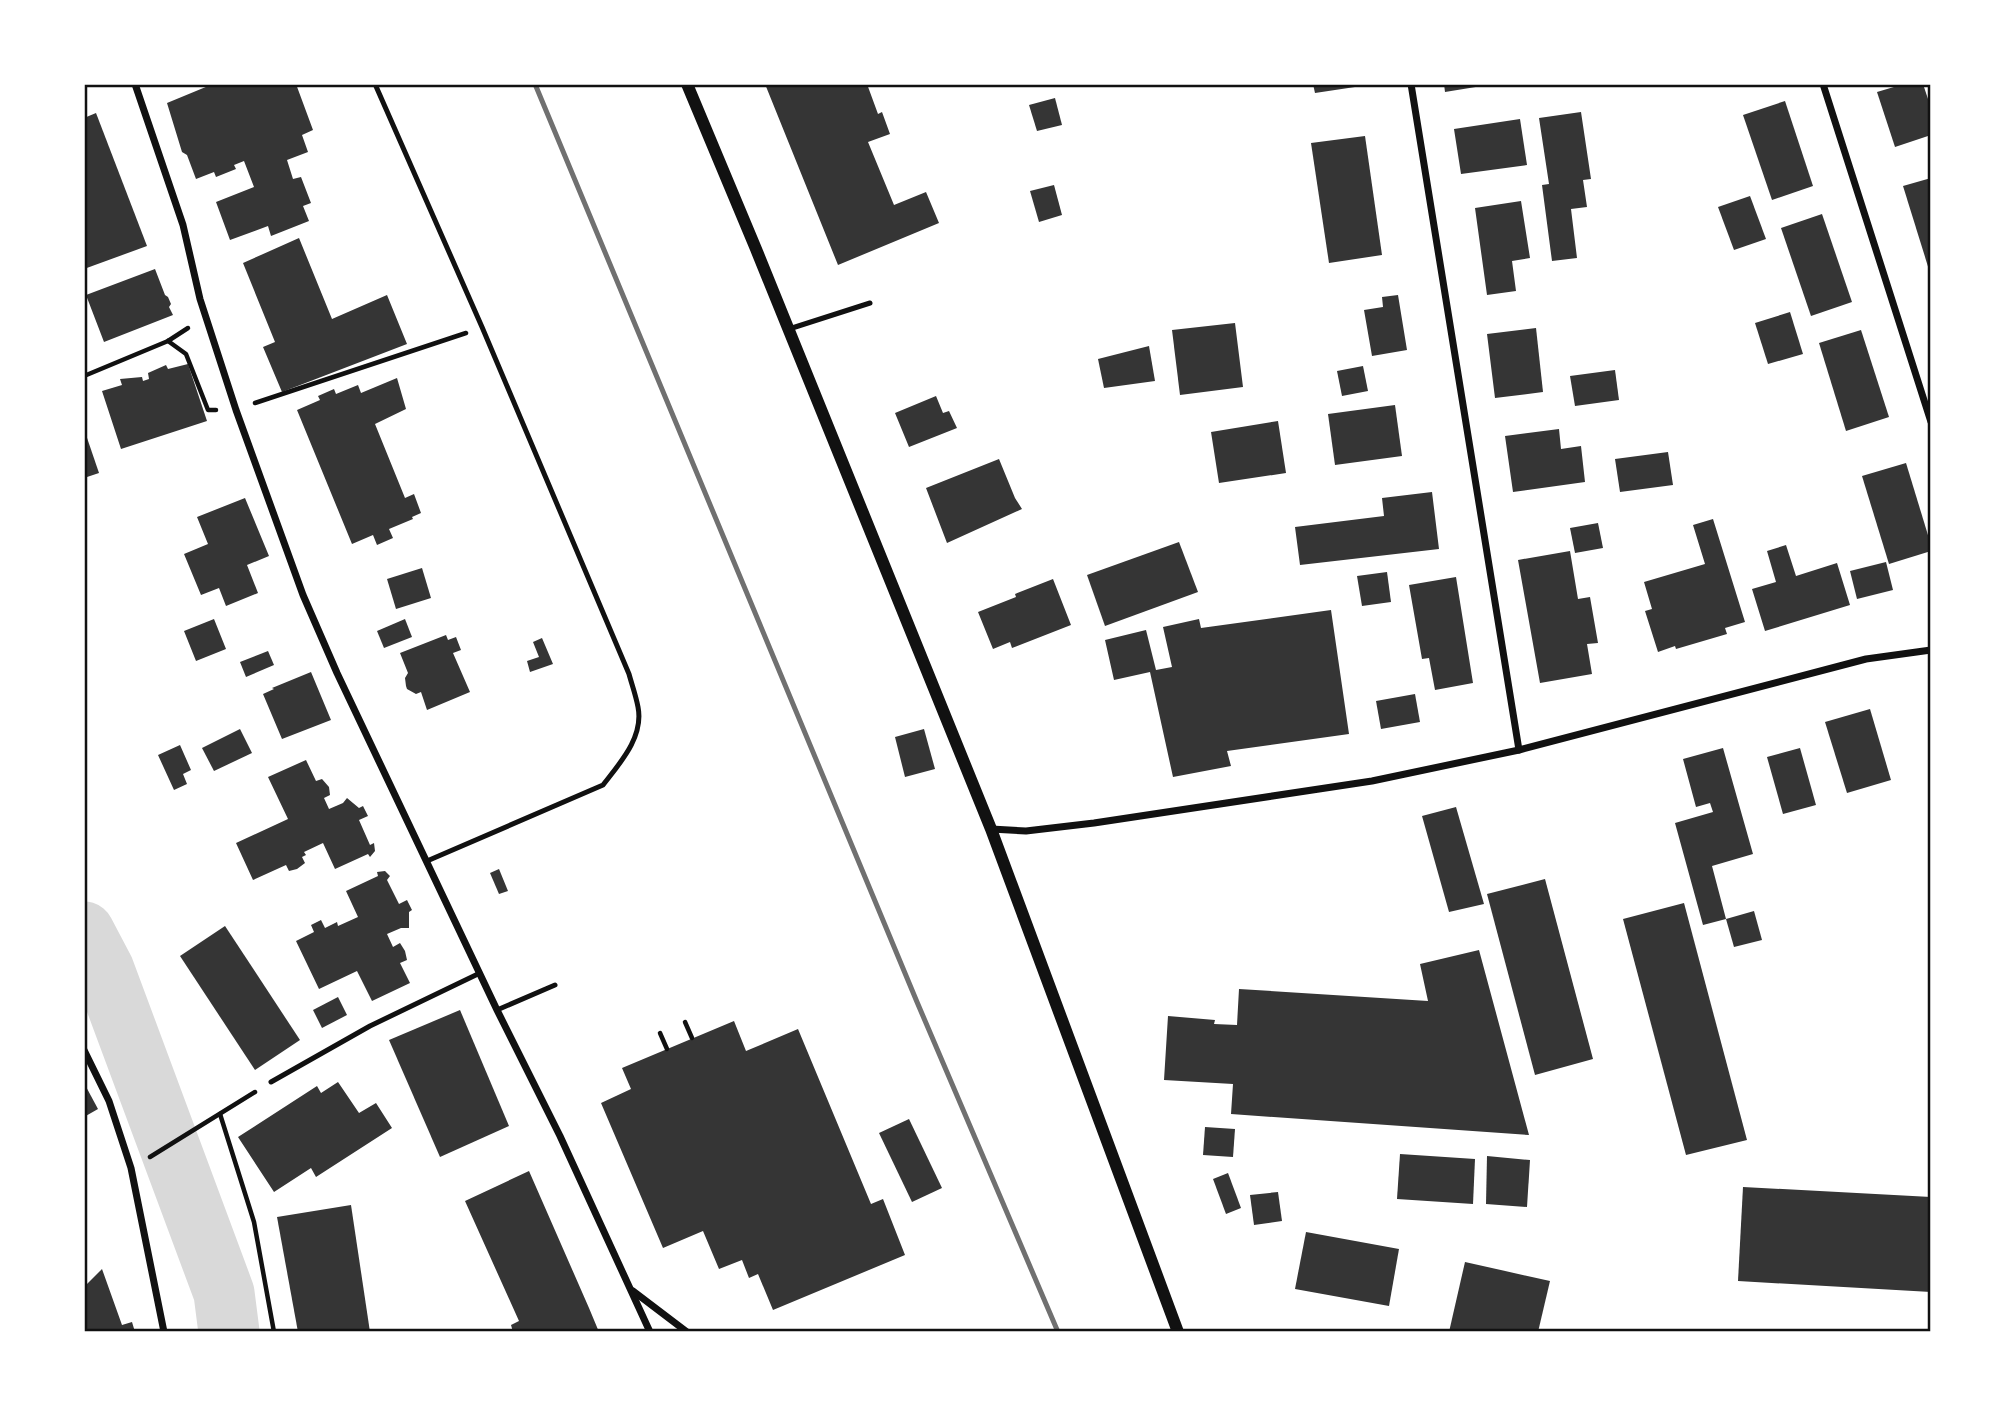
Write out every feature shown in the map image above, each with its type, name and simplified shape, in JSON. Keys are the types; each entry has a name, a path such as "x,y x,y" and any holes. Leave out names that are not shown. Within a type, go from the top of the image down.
{"street":[{"path":"135,84 184,225 200,299 236,410 303,595 337,673 560,1136 650,1332"},
{"path":"687,84 991,829 1178,1332"},
{"path":"1411,84 1519,750"},
{"path":"1823,84 1931,422"},
{"path":"991,829 1026,831 1094,823 1372,781 1519,750 1866,659 1931,650"},
{"path":"84,1050 109,1101 131,1168 164,1332"},
{"path":"630,1288 687,1332"}],"lane":[{"path":"375,84 482,327 629,674 639,709 638,731 622,761 603,785 427,861"},
{"path":"789,330 870,303"},
{"path":"271,1082 370,1026 480,973"},
{"path":"497,1010 555,985"}],"path":[{"path":"84,376 168,341 191,327"},
{"path":"236,410 482,327"},
{"path":"168,341 186,354 208,410"},
{"path":"685,1022 692,1038"},
{"path":"660,1033 667,1049"},
{"path":"158,1152 271,1082"},
{"path":"220,1114 254,1222 274,1332"}],"building":[{"path":"213,84 296,84 313,130 302,135 308,152 287,160 293,179 301,177 311,203 303,206 309,221 271,236 268,226 230,240 216,202 254,187 244,161 234,165 236,169 216,177 214,172 196,179 187,155 182,152 167,103"},
{"path":"765,84 867,84 878,114 882,112 890,134 868,142 894,205 926,192 939,223 838,265"},
{"path":"1313,84 1354,84 1355,87 1315,93"},
{"path":"1444,84 1488,84 1488,85 1445,92"},
{"path":"1904,84 1923,84 1931,108 1931,135 1895,147 1877,92"},
{"path":"1055,98 1062,125 1037,131 1029,105"},
{"path":"1785,101 1813,186 1772,200 1743,115"},
{"path":"1581,112 1591,179 1583,180 1587,207 1571,209 1577,258 1552,261 1542,185 1549,184 1539,118"},
{"path":"96,113 147,246 84,269 84,118"},
{"path":"1520,119 1527,165 1461,174 1454,129"},
{"path":"1365,136 1382,255 1329,263 1311,143"},
{"path":"1931,178 1931,273 1930,273 1903,186"},
{"path":"1054,185 1062,215 1039,222 1030,191"},
{"path":"1750,196 1766,239 1734,250 1718,207"},
{"path":"1521,201 1530,258 1512,261 1516,291 1487,295 1475,208"},
{"path":"1822,214 1852,302 1811,316 1781,228"},
{"path":"299,238 332,319 387,295 407,344 282,392 263,347 275,342 243,263"},
{"path":"155,269 171,304 169,307 173,315 104,342 86,295"},
{"path":"1398,295 1407,350 1372,356 1364,310 1383,307 1382,297"},
{"path":"1790,312 1803,354 1768,364 1755,323"},
{"path":"1235,323 1243,387 1180,395 1172,330"},
{"path":"1536,328 1543,392 1495,398 1487,334"},
{"path":"1861,330 1889,417 1846,431 1819,343"},
{"path":"1149,346 1155,381 1104,388 1098,359"},
{"path":"188,364 207,421 121,449 102,391 122,385 120,379 142,377 143,381 149,379 148,373 166,365 168,369"},
{"path":"1363,366 1368,391 1342,396 1337,371"},
{"path":"1615,370 1619,400 1575,406 1570,376"},
{"path":"397,378 406,409 375,424 405,498 414,494 421,513 389,529 393,538 377,545 373,535 352,544 297,410 320,400 318,396 334,389 336,394 358,385 361,393"},
{"path":"936,396 943,413 949,411 957,428 909,447 895,413"},
{"path":"1395,405 1402,456 1335,465 1328,414"},
{"path":"1278,421 1286,473 1219,483 1211,432"},
{"path":"84,429 99,473 84,478"},
{"path":"1559,429 1561,449 1581,446 1585,482 1513,492 1505,436"},
{"path":"1668,452 1673,485 1620,492 1615,459"},
{"path":"999,459 1022,509 947,543 926,488"},
{"path":"1906,463 1931,551 1889,564 1862,476"},
{"path":"1432,492 1439,549 1300,565 1295,527 1384,516 1382,498"},
{"path":"245,498 269,556 247,565 258,593 226,606 219,588 201,595 184,554 208,544 197,517"},
{"path":"1713,519 1745,622 1725,628 1727,634 1658,652 1645,611 1652,609 1644,582 1705,564 1693,525"},
{"path":"1598,523 1603,548 1575,553 1570,528"},
{"path":"1179,542 1198,592 1105,626 1087,575"},
{"path":"1786,545 1796,576 1837,563 1850,605 1765,631 1752,589 1776,582 1767,551"},
{"path":"1570,551 1578,599 1590,597 1598,643 1587,644 1592,674 1540,683 1518,560"},
{"path":"1886,562 1893,590 1857,599 1850,571"},
{"path":"422,568 431,598 396,609 387,579"},
{"path":"1387,572 1391,602 1362,606 1357,576"},
{"path":"1456,577 1473,683 1435,690 1429,658 1422,659 1409,585"},
{"path":"1053,579 1071,625 1012,648 1010,642 993,649 978,612"},
{"path":"1331,610 1349,734 1227,751 1231,766 1173,777 1150,672 1114,680 1105,640 1146,630 1156,670 1172,667 1163,627 1199,619 1201,628"},
{"path":"214,619 226,649 196,661 184,631"},
{"path":"405,619 412,637 384,648 377,631"},
{"path":"446,635 448,640 456,637 461,650 453,653 470,692 427,710 421,692 416,694 407,689 405,678 408,673 400,653"},
{"path":"542,638 553,664 530,672 527,661 539,657 533,642"},
{"path":"268,651 274,665 246,677 240,662"},
{"path":"311,672 331,720 282,739 263,694"},
{"path":"1415,694 1420,722 1381,729 1376,701"},
{"path":"1870,709 1891,780 1847,793 1825,722"},
{"path":"240,729 252,753 214,771 202,748"},
{"path":"924,729 935,769 905,777 895,737"},
{"path":"180,745 191,770 183,774 187,784 174,790 158,755"},
{"path":"1723,748 1753,854 1712,866 1726,919 1703,925 1675,823 1713,812 1710,803 1696,807 1683,759"},
{"path":"1800,748 1816,805 1783,814 1767,757"},
{"path":"306,760 316,781 322,779 329,787 330,795 324,798 329,809 343,803 347,798 359,808 363,806 368,816 359,820 370,845 374,843 375,851 370,857 368,854 335,869 323,843 304,852 306,855 302,857 305,863 297,869 289,871 286,865 253,880 236,843 288,819 268,777"},
{"path":"1456,807 1484,904 1449,912 1422,816"},
{"path":"499,869 508,891 499,894 490,873"},
{"path":"385,871 390,876 387,880 399,904 407,900 412,910 409,912 409,928 401,928 387,934 393,947 400,943 405,951 407,960 400,963 410,983 372,1001 357,971 319,989 296,941 314,932 311,925 321,920 325,928 337,922 338,926 358,917 346,891 378,876 377,872"},
{"path":"1545,879 1593,1059 1535,1075 1487,894"},
{"path":"1684,903 1747,1140 1686,1155 1623,919"},
{"path":"1754,911 1762,940 1734,947 1726,919"},
{"path":"225,926 300,1040 255,1070 180,956"},
{"path":"1479,950 1529,1135 1231,1114 1233,1084 1164,1080 1168,1016 1215,1020 1214,1024 1237,1025 1239,989 1428,1001 1420,964"},
{"path":"338,997 347,1015 322,1028 313,1010"},
{"path":"460,1010 509,1126 440,1157 389,1040"},
{"path":"734,1021 746,1051 798,1029 871,1204 883,1199 905,1255 773,1310 758,1274 749,1278 742,1260 719,1269 703,1231 663,1248 601,1103 631,1089 622,1068"},
{"path":"338,1082 359,1113 376,1103 392,1128 316,1177 311,1168 274,1192 238,1137 317,1086 321,1093"},
{"path":"84,1083 98,1109 84,1117"},
{"path":"909,1119 942,1188 912,1202 879,1133"},
{"path":"1205,1127 1235,1129 1233,1157 1203,1155"},
{"path":"1400,1154 1475,1159 1473,1204 1397,1199"},
{"path":"1487,1156 1530,1160 1527,1207 1486,1204"},
{"path":"529,1171 599,1332 513,1332 511,1325 519,1321 465,1201"},
{"path":"1228,1173 1241,1208 1226,1214 1213,1179"},
{"path":"1743,1187 1931,1197 1931,1292 1738,1281"},
{"path":"1278,1192 1282,1221 1254,1225 1250,1195"},
{"path":"351,1205 370,1332 298,1332 277,1217"},
{"path":"1306,1232 1399,1249 1389,1306 1295,1289"},
{"path":"1465,1262 1550,1281 1538,1332 1449,1332"},
{"path":"102,1269 122,1325 132,1322 135,1332 84,1332 84,1287"}],"waterway":[{"path":"84,932 104,970 224,1293 229,1332"}],"railway":[{"path":"535,84 917,1002 1058,1332"}]}
